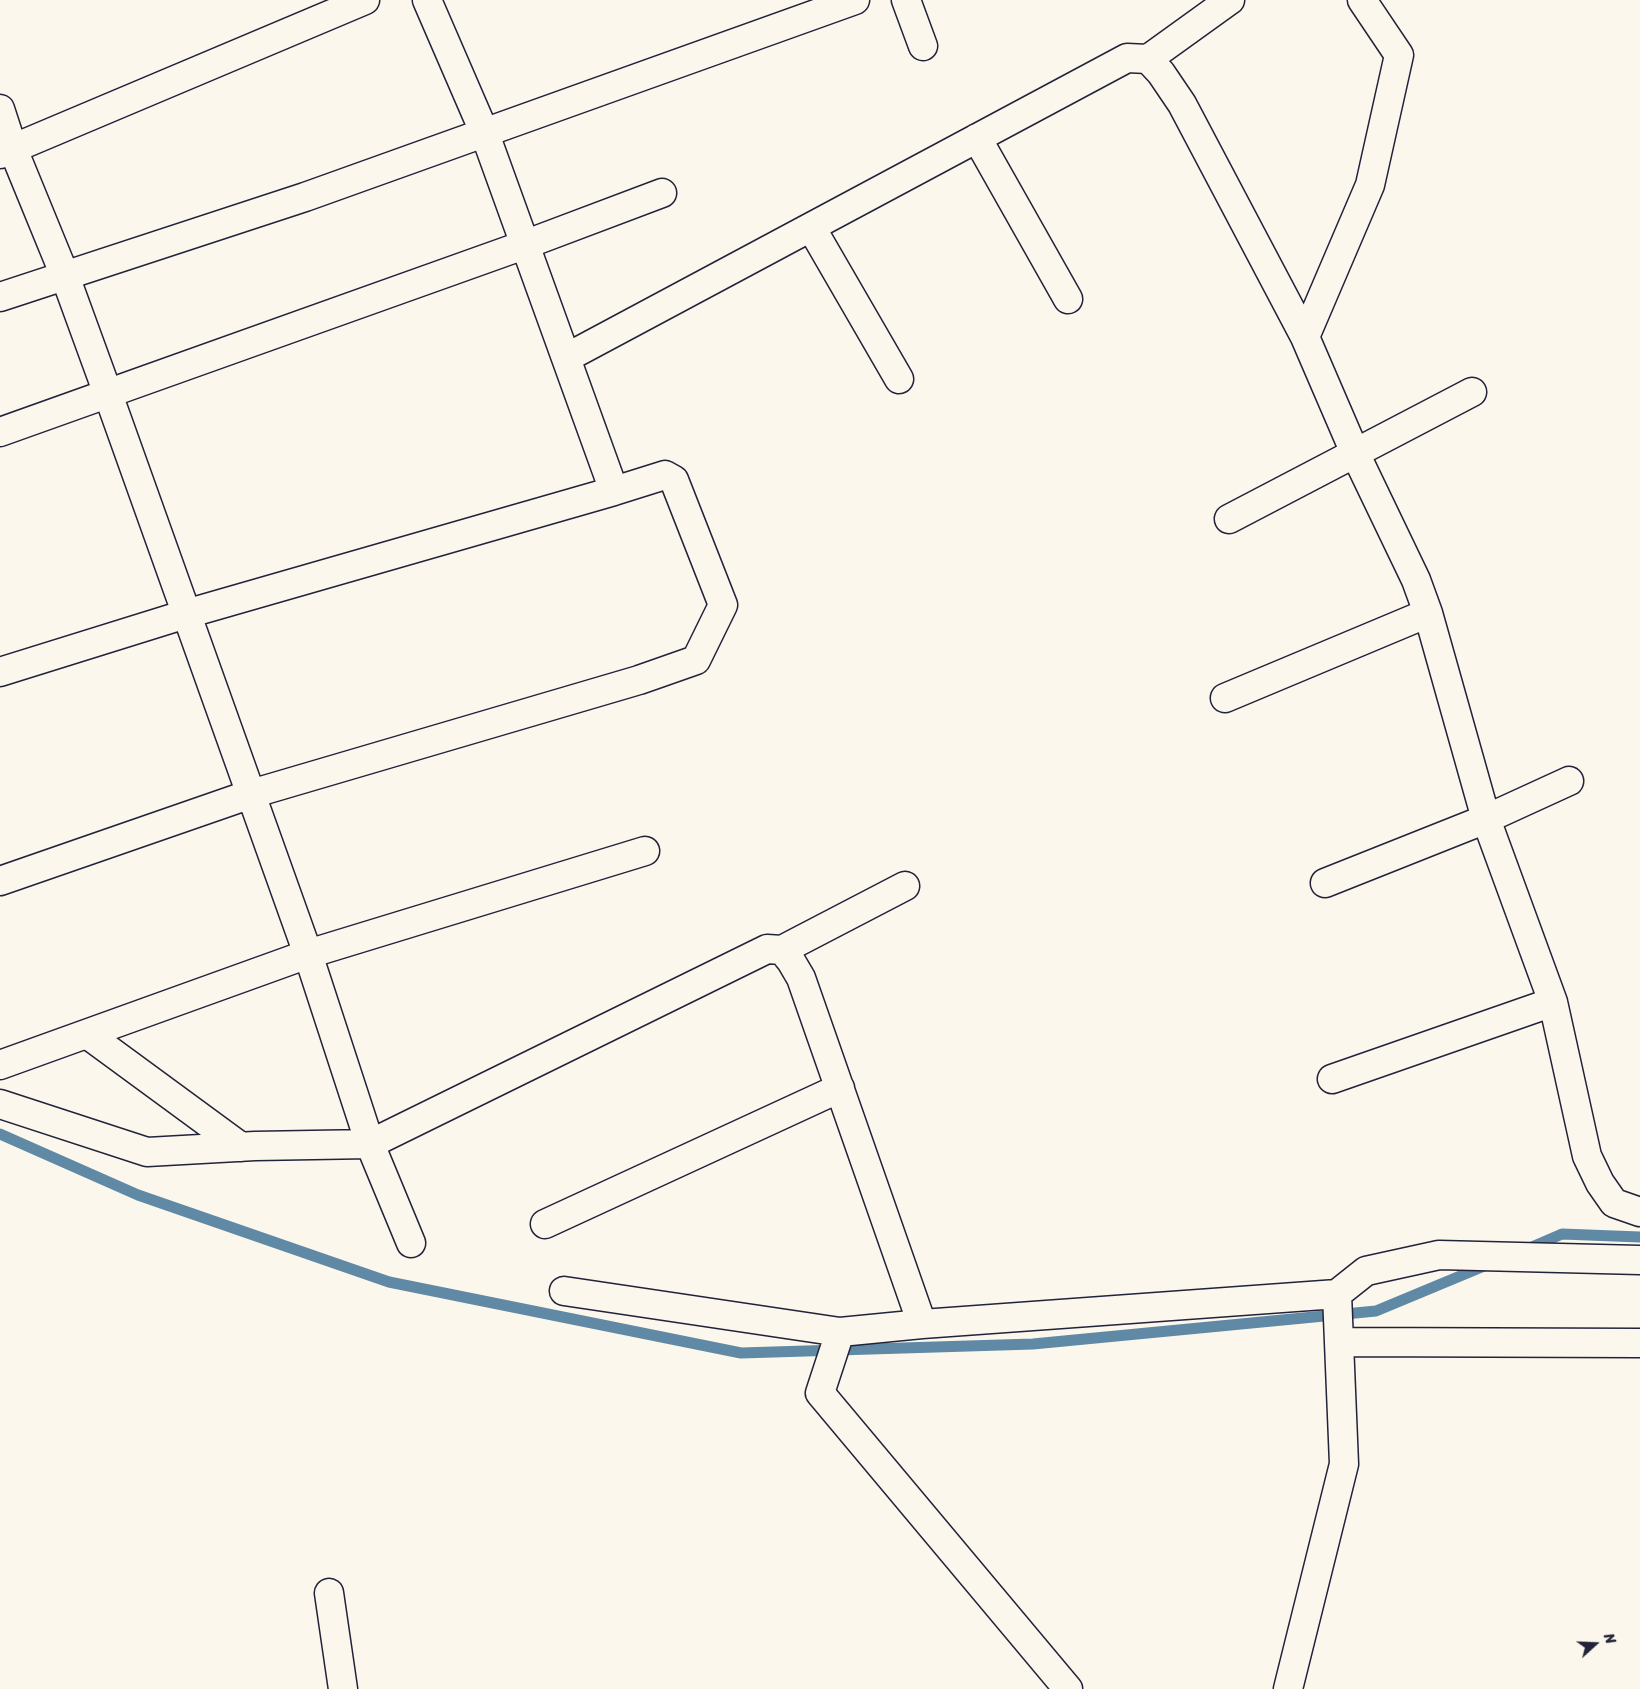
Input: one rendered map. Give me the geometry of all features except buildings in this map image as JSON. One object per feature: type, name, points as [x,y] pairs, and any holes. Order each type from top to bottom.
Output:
[{"type":"street","points":[[7,151],[365,0]]},
{"type":"street","points":[[427,0],[485,134],[614,491]]},
{"type":"street","points":[[0,297],[305,198],[855,0]]},
{"type":"street","points":[[906,0],[923,46]]},
{"type":"street","points":[[566,358],[1127,58],[1148,59],[1230,0]]},
{"type":"street","points":[[1306,337],[1370,185],[1399,55],[1362,0]]},
{"type":"street","points":[[1148,59],[1161,73],[1182,104],[1306,337],[1355,453],[1416,580],[1428,613],[1486,819],[1552,1002],[1588,1156],[1600,1183],[1614,1202],[1640,1212]]},
{"type":"street","points":[[0,109],[7,151],[64,276],[108,394],[308,954],[370,1144],[411,1242]]},
{"type":"street","points":[[977,138],[1068,299]]},
{"type":"street","points":[[0,432],[524,245],[662,193]]},
{"type":"street","points":[[811,227],[899,380]]},
{"type":"street","points":[[1229,519],[1472,392]]},
{"type":"street","points":[[0,672],[186,614],[665,475],[674,480],[723,605],[696,660],[639,680],[250,794],[0,881]]},
{"type":"street","points":[[1225,698],[1428,613]]},
{"type":"street","points":[[1325,883],[1486,819],[1568,781]]},
{"type":"street","points":[[0,1065],[308,954],[645,851]]},
{"type":"street","points":[[0,1104],[147,1152],[242,1147],[370,1144],[767,949],[782,950],[905,886]]},
{"type":"street","points":[[782,950],[791,960],[802,978],[922,1324]]},
{"type":"street","points":[[1332,1079],[1552,1002]]},
{"type":"street","points":[[87,1034],[242,1147]]},
{"type":"street","points":[[545,1224],[840,1088]]},
{"type":"street","points":[[564,1291],[840,1332],[922,1324],[1337,1294],[1366,1270],[1439,1255],[1640,1260]]},
{"type":"street","points":[[1288,1689],[1344,1464],[1337,1294]]},
{"type":"street","points":[[840,1332],[820,1392],[1068,1689]]},
{"type":"street","points":[[1339,1342],[1640,1343]]},
{"type":"street","points":[[329,1594],[343,1689]]},
{"type":"waterway","points":[[0,1134],[138,1195],[389,1282],[741,1353],[1033,1344],[1376,1311],[1489,1264]]},
{"type":"waterway","points":[[1525,1250],[1562,1234],[1640,1237]]}]
